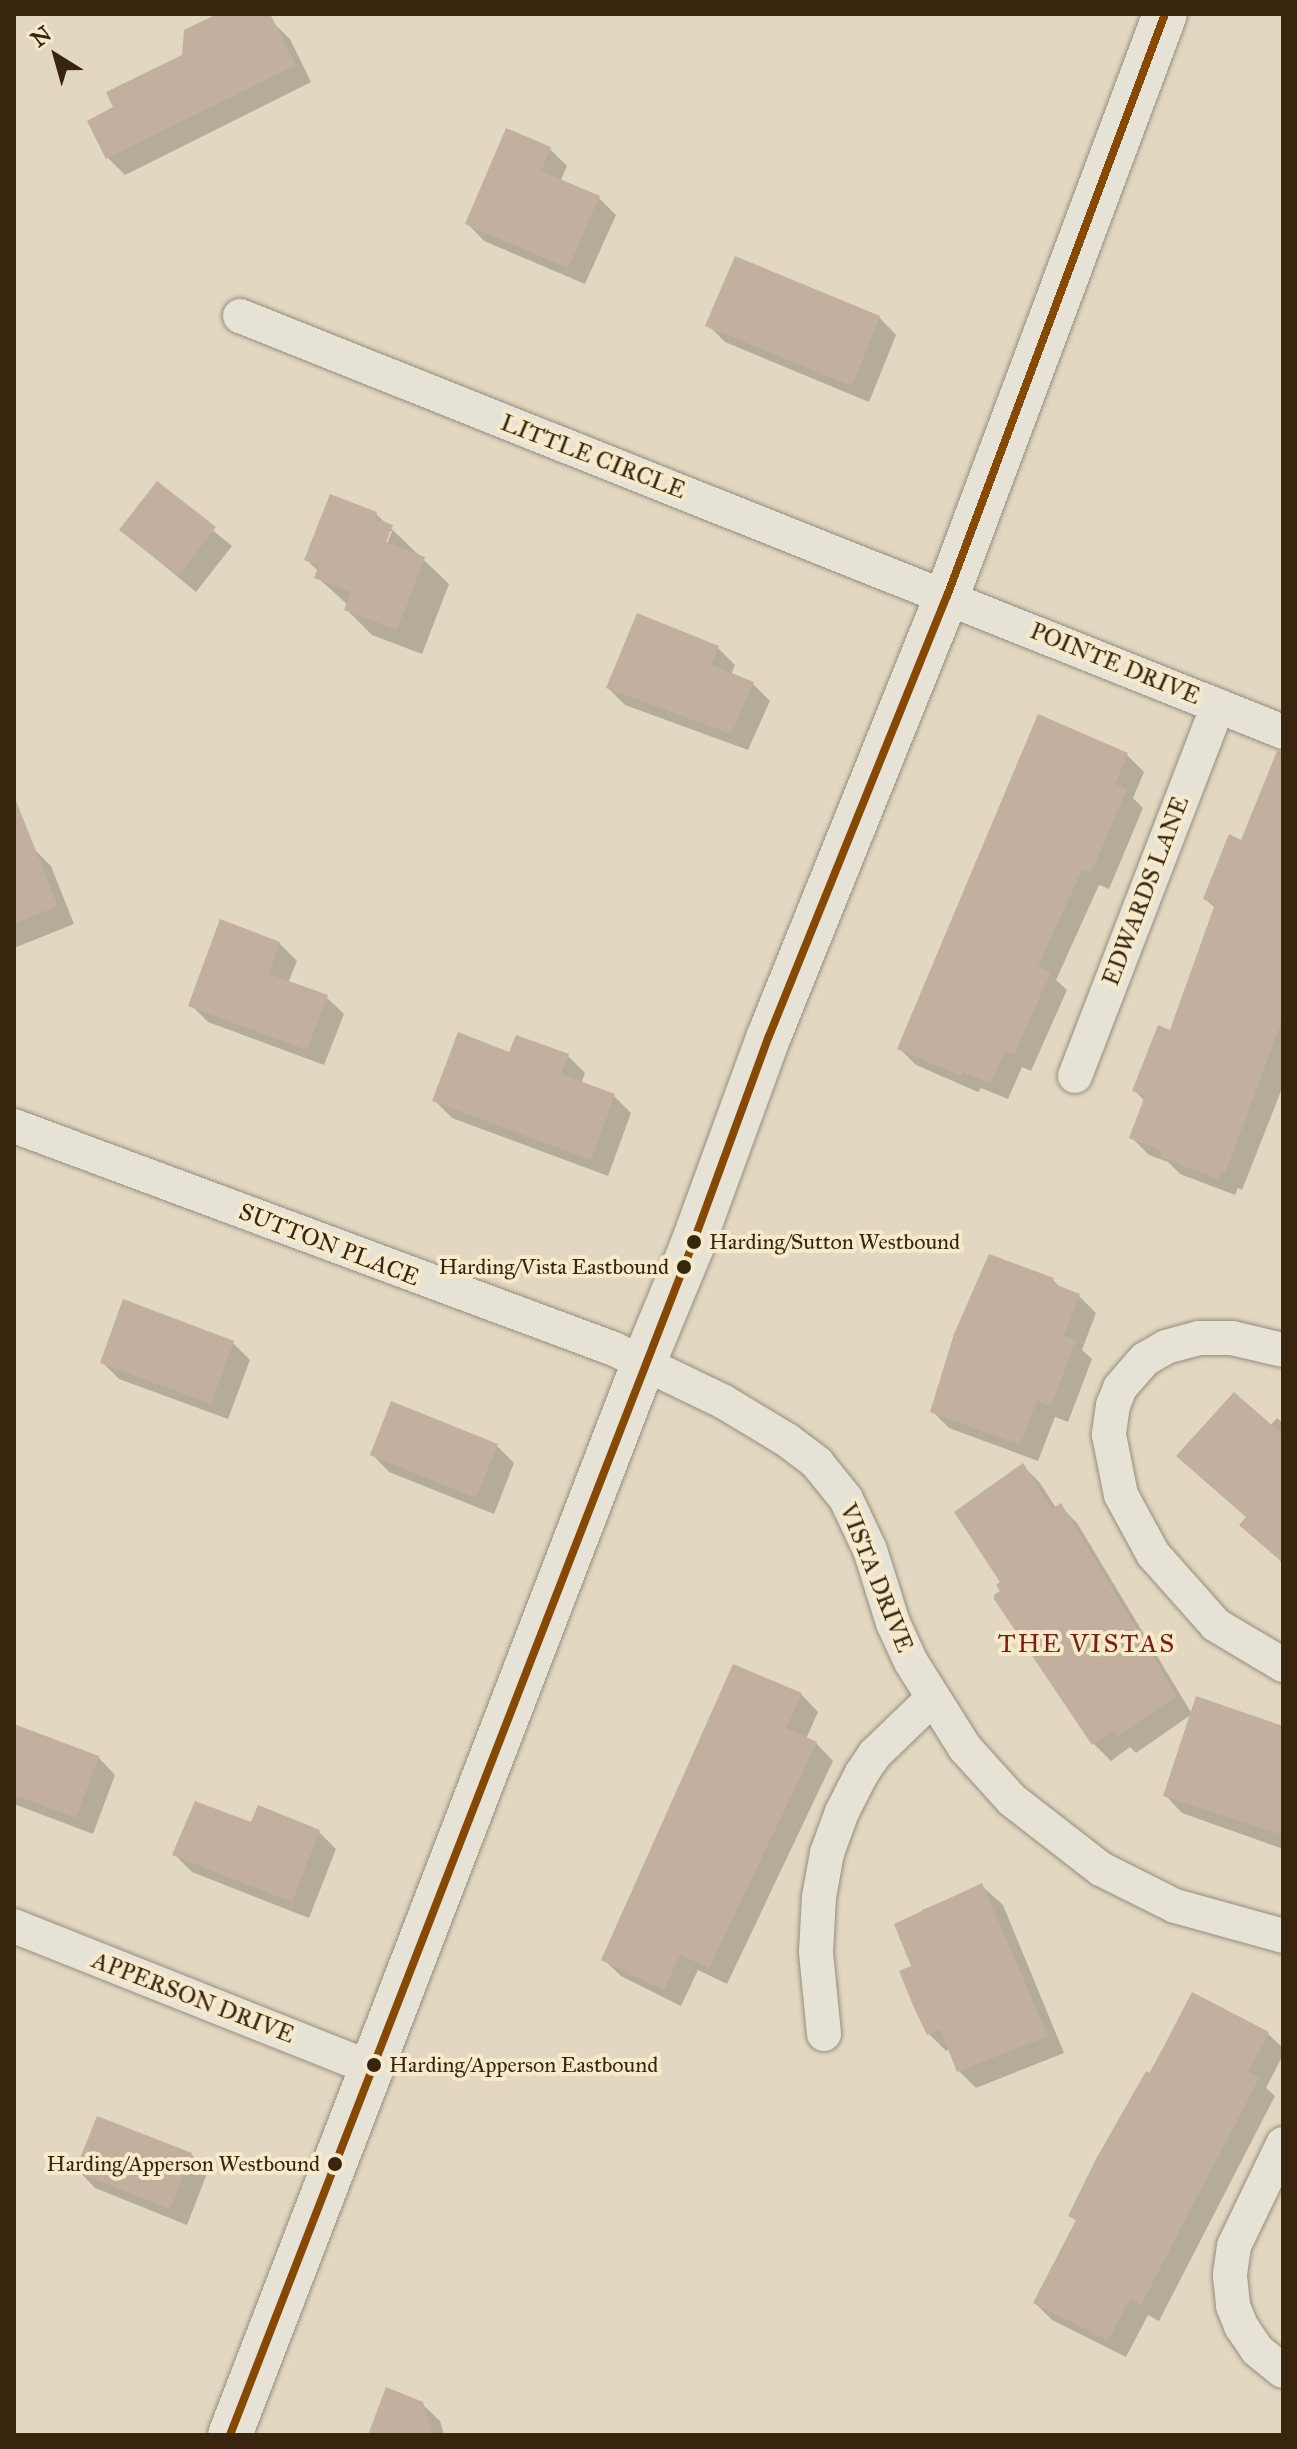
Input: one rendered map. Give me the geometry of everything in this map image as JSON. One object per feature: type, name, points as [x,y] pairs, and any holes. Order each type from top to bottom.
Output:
[{"type":"main road","points":[[230,2435],[644,1362],[692,1246],[769,1036],[947,596],[1165,14]]},
{"type":"street","name":"LITTLE CIRCLE","points":[[240,316],[781,533],[947,596]]},
{"type":"street","name":"POINTE DRIVE","points":[[947,596],[1283,732]]},
{"type":"street","name":"EDWARDS LANE","points":[[1075,1076],[1218,706]]},
{"type":"street","name":"SUTTON PLACE","points":[[14,1126],[428,1282],[499,1304],[644,1362]]},
{"type":"street","points":[[1283,1350],[1232,1338],[1199,1338],[1166,1347],[1145,1359],[1120,1388],[1113,1405],[1109,1435],[1121,1495],[1153,1554],[1216,1625],[1283,1665]]},
{"type":"street","name":"VISTA DRIVE","points":[[644,1362],[724,1402],[817,1463],[856,1515],[893,1623],[932,1699],[965,1748],[1012,1800],[1101,1869],[1175,1906],[1283,1936]]},
{"type":"street","points":[[824,2034],[816,1952],[819,1897],[827,1853],[842,1812],[868,1763],[932,1699]]},
{"type":"street","name":"APPERSON DRIVE","points":[[14,1926],[371,2068]]},
{"type":"street","points":[[1283,2144],[1234,2246],[1230,2276],[1233,2306],[1241,2326],[1257,2350],[1283,2371]]},
{"type":"building","points":[[217,14],[270,14],[296,65],[106,159],[87,121],[113,107],[106,92],[182,55],[184,30]]},
{"type":"building","points":[[506,128],[551,147],[541,171],[600,196],[568,268],[465,224]]},
{"type":"building","points":[[735,256],[880,316],[852,386],[705,326]]},
{"type":"building","points":[[157,481],[216,527],[178,576],[119,530]]},
{"type":"building","points":[[330,494],[377,512],[375,518],[393,525],[386,542],[425,557],[397,630],[344,610],[351,592],[314,578],[319,565],[304,560]]},
{"type":"building","points":[[637,613],[719,646],[711,665],[754,682],[731,734],[606,688]]},
{"type":"building","points":[[1038,714],[1128,753],[1115,784],[1127,789],[1091,873],[1082,870],[1038,966],[1051,972],[1014,1055],[1005,1051],[991,1083],[963,1072],[961,1076],[897,1049]]},
{"type":"building","points":[[1277,751],[1283,752],[1283,1018],[1225,1174],[1221,1172],[1218,1179],[1160,1157],[1162,1151],[1129,1138],[1145,1096],[1132,1091],[1158,1025],[1170,1030],[1215,904],[1203,899],[1229,834],[1241,840]]},
{"type":"building","points":[[14,802],[58,906],[14,924]]},
{"type":"building","points":[[220,919],[280,942],[269,974],[328,995],[307,1050],[188,1006]]},
{"type":"building","points":[[458,1032],[509,1052],[516,1035],[569,1054],[561,1074],[615,1094],[591,1160],[432,1101]]},
{"type":"building","points":[[989,1254],[1054,1278],[1052,1283],[1080,1294],[1064,1336],[1076,1340],[1051,1406],[1037,1401],[1020,1445],[930,1412],[954,1334]]},
{"type":"building","points":[[123,1299],[234,1341],[211,1404],[100,1363]]},
{"type":"building","points":[[1234,1392],[1283,1435],[1283,1563],[1239,1525],[1246,1517],[1176,1456]]},
{"type":"building","points":[[391,1401],[498,1444],[476,1498],[370,1455]]},
{"type":"building","points":[[1023,1463],[1052,1509],[1061,1503],[1177,1696],[1117,1737],[1113,1731],[1092,1745],[994,1599],[1000,1591],[996,1585],[1000,1582],[954,1512]]},
{"type":"building","points":[[733,1664],[802,1693],[786,1728],[817,1742],[709,1968],[680,1955],[664,1990],[601,1960]]},
{"type":"building","points":[[1196,1696],[1283,1726],[1283,1835],[1163,1796]]},
{"type":"building","points":[[14,1724],[99,1756],[76,1818],[14,1795]]},
{"type":"building","points":[[195,1801],[251,1822],[258,1805],[320,1830],[292,1902],[172,1855]]},
{"type":"building","points":[[982,1883],[1048,2036],[957,2072],[940,2029],[927,2035],[915,2010],[899,1971],[911,1966],[894,1924]]},
{"type":"building","points":[[1192,1992],[1269,2032],[1248,2072],[1259,2078],[1141,2305],[1130,2299],[1108,2341],[1033,2303],[1076,2220],[1068,2216],[1096,2159],[1146,2071],[1150,2073]]},
{"type":"building","points":[[97,2116],[192,2153],[170,2209],[75,2171]]},
{"type":"building","points":[[386,2387],[423,2402],[433,2435],[368,2435]]},
{"type":"transit line","points":[[230,2435],[692,1246],[769,1036],[947,596],[1165,14]]},
{"type":"place","name":"Harding/Sutton Westbound","points":[[694,1242]]},
{"type":"place","name":"Harding/Vista Eastbound","points":[[684,1267]]},
{"type":"place","name":"Harding/Apperson Eastbound","points":[[374,2065]]},
{"type":"place","name":"Harding/Apperson Westbound","points":[[335,2164]]},
{"type":"district","name":"THE VISTAS","points":[[1087,1644]]}]
